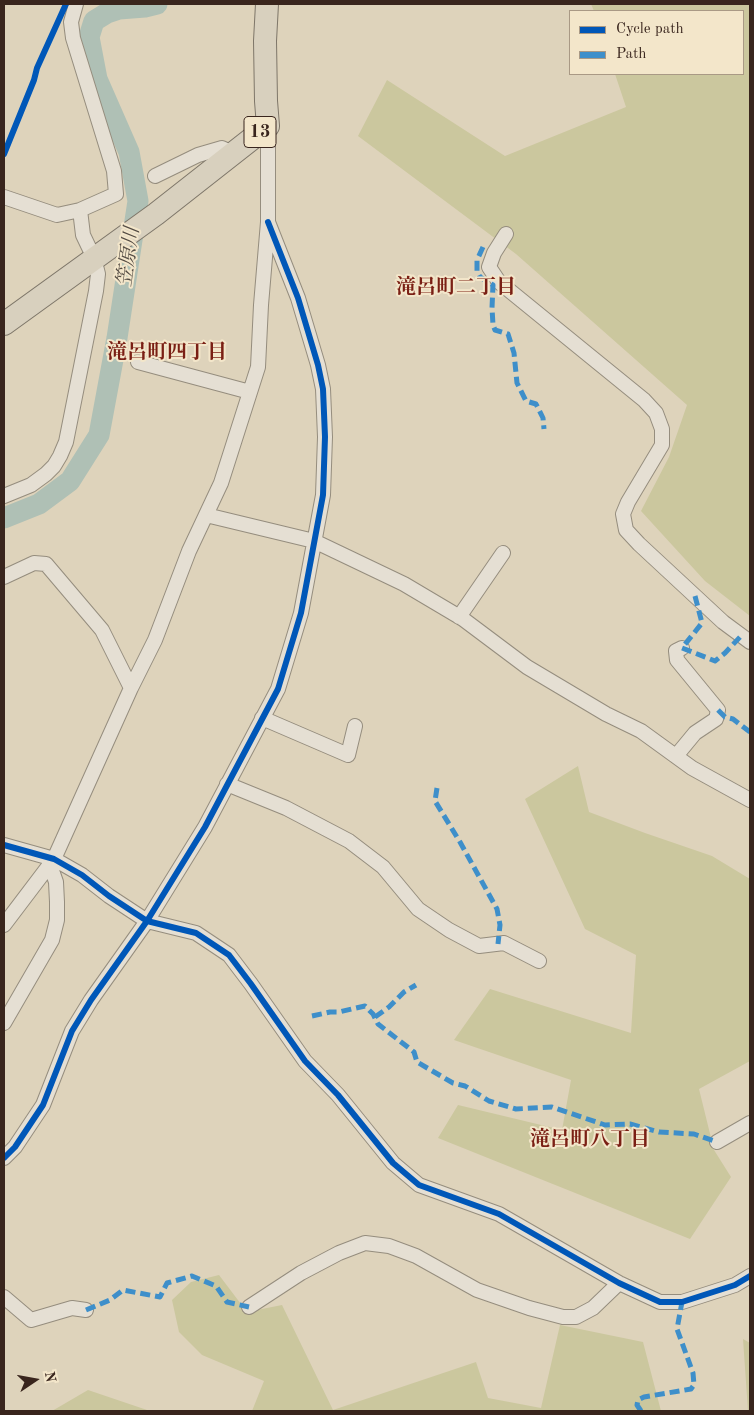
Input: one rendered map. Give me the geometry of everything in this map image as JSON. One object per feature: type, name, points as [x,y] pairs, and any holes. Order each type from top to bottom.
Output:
[{"type":"main road","name":"13","points":[[4,324],[156,214],[268,126],[265,41],[267,4]]},
{"type":"street","points":[[4,197],[57,215],[80,210],[116,194],[114,171],[73,38],[71,22],[76,4]]},
{"type":"street","points":[[4,925],[52,862],[131,688],[155,640],[189,551],[221,483],[258,367],[268,222],[268,126]]},
{"type":"street","points":[[155,176],[198,155],[222,148],[233,153]]},
{"type":"street","points":[[4,496],[31,485],[46,474],[54,466],[66,442],[96,291],[100,254],[83,235],[80,210]]},
{"type":"street","points":[[4,1158],[15,1147],[43,1105],[76,1023],[147,921],[205,827],[278,689],[301,613],[323,495],[326,437],[322,389],[318,365],[298,298],[268,222]]},
{"type":"street","points":[[506,234],[494,253],[489,267],[499,282],[644,400],[656,413],[662,429],[662,445],[628,502],[623,514],[626,530],[724,622],[750,642]]},
{"type":"street","points":[[138,362],[250,392]]},
{"type":"street","points":[[206,515],[314,541],[404,584],[460,617],[527,667],[606,714],[640,731],[692,768],[750,800]]},
{"type":"street","points":[[460,617],[503,554]]},
{"type":"street","points":[[4,577],[34,563],[46,564],[102,630],[131,688]]},
{"type":"street","points":[[676,756],[695,733],[716,720],[718,710],[677,660],[676,651],[682,648]]},
{"type":"street","points":[[262,718],[348,755],[355,726]]},
{"type":"street","points":[[227,784],[286,808],[349,842],[383,867],[418,909],[449,930],[480,946],[504,943],[539,960]]},
{"type":"street","points":[[4,845],[82,875],[109,896],[147,921],[196,932],[229,955],[252,984],[305,1061],[338,1095],[393,1163],[419,1185],[499,1214],[618,1283],[660,1302],[682,1302],[736,1284],[750,1276]]},
{"type":"street","points":[[4,1023],[52,940],[57,920],[57,902],[52,862]]},
{"type":"street","points":[[717,1142],[750,1123]]},
{"type":"street","points":[[249,1307],[301,1273],[339,1253],[365,1243],[389,1246],[416,1256],[477,1290],[529,1308],[563,1317],[576,1317],[593,1308],[618,1283]]},
{"type":"street","points":[[4,1298],[31,1320],[72,1308],[86,1310]]},
{"type":"shaded area","points":[[591,4],[750,4],[750,616],[705,581],[641,511],[669,457],[687,405],[516,254],[358,136],[387,80],[505,156],[626,107],[615,75],[744,75],[744,10],[594,10]]},
{"type":"shaded area","points":[[578,766],[589,812],[712,856],[750,879],[750,1061],[699,1089],[714,1150],[731,1177],[690,1239],[438,1138],[458,1105],[562,1130],[571,1080],[454,1040],[490,989],[631,1033],[636,955],[585,929],[525,799]]},
{"type":"shaded area","points":[[219,1275],[247,1312],[282,1305],[333,1410],[476,1362],[488,1398],[541,1408],[560,1325],[643,1342],[661,1411],[252,1411],[264,1381],[202,1355],[179,1332],[172,1300],[191,1282]]},
{"type":"shaded area","points":[[743,1339],[750,1343],[750,1411],[748,1411]]},
{"type":"shaded area","points":[[88,1390],[150,1411],[52,1411]]},
{"type":"waterway","name":"笠原川","points":[[114,4],[119,9]]},
{"type":"waterway","name":"笠原川","points":[[4,518],[39,504],[70,481],[99,435],[117,338],[138,201],[129,152],[97,79],[89,37],[94,21],[107,13],[119,9],[157,4]]},
{"type":"marked path","points":[[483,247],[477,260],[477,271],[480,277],[493,285],[493,325],[495,330],[508,334],[514,353],[517,383],[526,401],[536,404],[543,418],[544,429]]},
{"type":"marked path","points":[[695,596],[702,623],[682,648],[715,661],[741,636]]},
{"type":"marked path","points":[[718,710],[725,717],[733,719],[750,732]]},
{"type":"marked path","points":[[437,788],[435,801],[497,909],[500,925],[498,944]]},
{"type":"marked path","points":[[375,1017],[389,1007],[404,992],[416,985]]},
{"type":"marked path","points":[[312,1016],[365,1006],[373,1014],[378,1024],[414,1052],[417,1062],[453,1083],[465,1086],[489,1101],[516,1109],[552,1107],[605,1125],[630,1124],[659,1132],[694,1134],[717,1142]]},
{"type":"marked path","points":[[86,1310],[110,1300],[123,1290],[160,1297],[167,1283],[192,1276],[216,1286],[227,1302],[249,1307]]},
{"type":"marked path","points":[[641,1411],[637,1405],[638,1400],[644,1397],[691,1389],[694,1385],[693,1373],[677,1329],[682,1302]]},
{"type":"cycle path","points":[[4,154],[37,68],[66,4]]},
{"type":"cycle path","points":[[4,1158],[15,1147],[43,1105],[72,1031],[91,1000],[147,921],[205,827],[278,689],[301,613],[323,495],[325,437],[323,389],[318,365],[298,298],[268,222]]},
{"type":"cycle path","points":[[4,845],[54,859],[82,875],[109,896],[147,921],[196,933],[229,955],[305,1061],[338,1095],[393,1163],[419,1185],[499,1214],[619,1283],[660,1302],[682,1302],[735,1285],[750,1276]]},
{"type":"district","name":"滝呂町二丁目","points":[[456,288]]},
{"type":"district","name":"滝呂町四丁目","points":[[167,353]]},
{"type":"district","name":"滝呂町八丁目","points":[[590,1140]]}]
